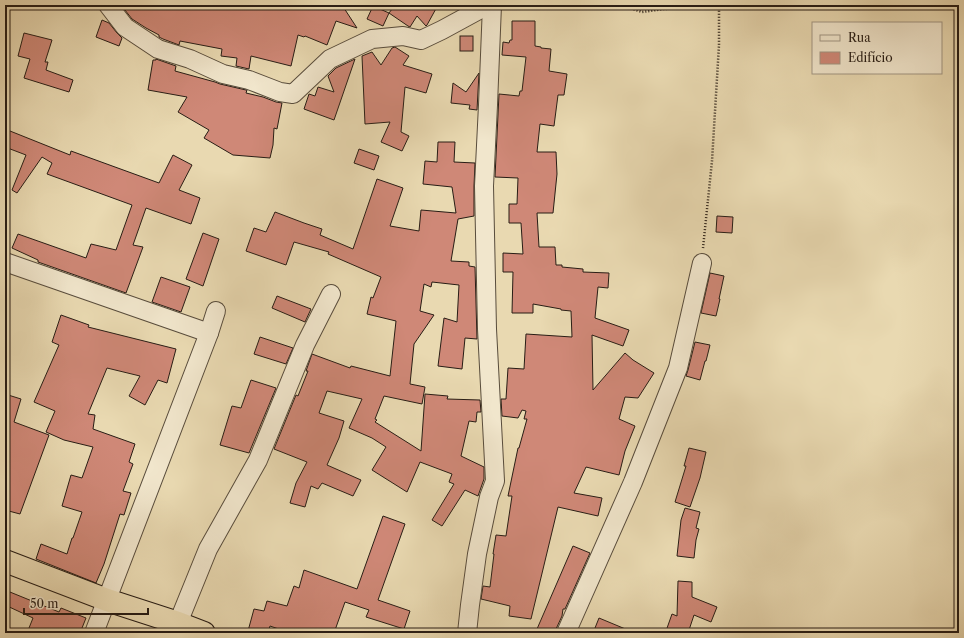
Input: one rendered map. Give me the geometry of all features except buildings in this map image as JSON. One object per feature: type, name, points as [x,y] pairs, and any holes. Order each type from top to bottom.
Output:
[{"type":"highway","points":[[5,561],[107,600],[204,633]]},
{"type":"street","points":[[108,5],[125,26],[158,49],[190,59],[223,74],[249,80],[280,92],[293,94],[330,59],[372,39],[403,36],[421,40],[488,5]]},
{"type":"street","points":[[467,633],[477,554],[489,498],[495,482],[487,329],[484,186],[492,5]]},
{"type":"street","points":[[5,262],[209,333]]},
{"type":"street","points":[[566,633],[633,482],[678,368],[702,263]]},
{"type":"street","points":[[178,623],[208,549],[258,460],[305,346],[331,294]]},
{"type":"street","points":[[94,633],[209,333],[216,311]]},
{"type":"path","points":[[626,5],[642,12],[664,9],[719,6],[719,45],[712,161],[702,263]]}]
